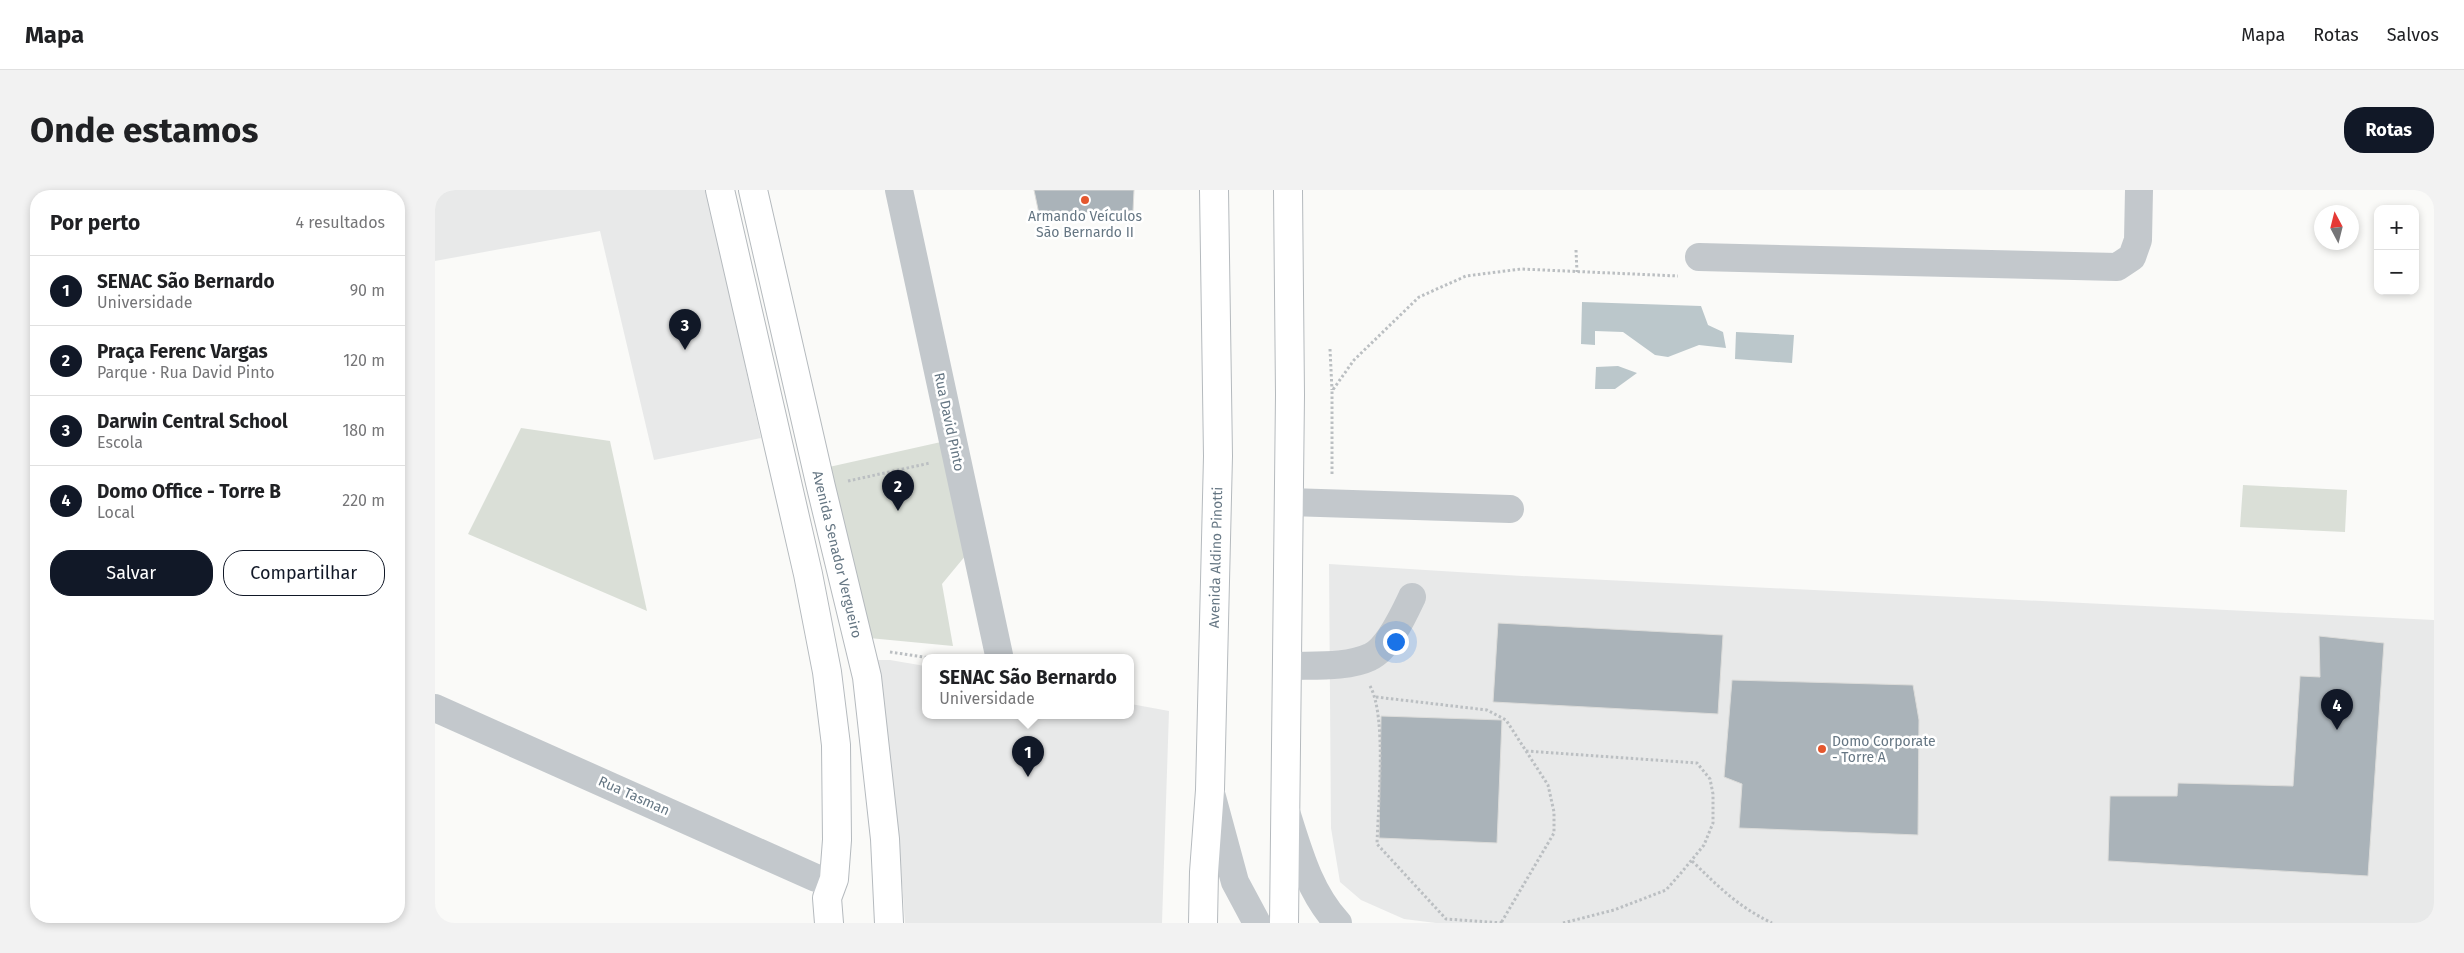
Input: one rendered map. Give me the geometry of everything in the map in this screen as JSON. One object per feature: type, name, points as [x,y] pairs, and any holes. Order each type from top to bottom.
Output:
[{"type":"main road","points":[[720,190],[808,574],[827,672],[837,745],[837,840],[827,906]]},
{"type":"main road","name":"Avenida Senador Vergueiro","points":[[753,190],[867,677],[881,798],[889,923]]},
{"type":"main road","name":"Avenida Aldino Pinotti","points":[[1203,923],[1204,872],[1210,790],[1218,456],[1214,190]]},
{"type":"main road","points":[[1284,923],[1287,814],[1289,502],[1288,190]]},
{"type":"street","name":"Rua David Pinto","points":[[899,190],[999,654]]},
{"type":"street","points":[[1699,257],[2117,267],[2132,257],[2138,240],[2139,190]]},
{"type":"street","points":[[1289,502],[1509,509]]},
{"type":"street","points":[[1288,666],[1334,665],[1371,657],[1396,631],[1412,597]]},
{"type":"street","name":"Rua Tasman","points":[[435,708],[816,878],[827,906]]},
{"type":"street","points":[[1210,790],[1235,882],[1257,923]]},
{"type":"street","points":[[1287,814],[1309,877],[1330,914],[1338,923]]},
{"type":"path","points":[[1575,250],[1577,272]]},
{"type":"path","points":[[1332,391],[1354,360],[1419,297],[1466,276],[1521,269],[1699,276],[1699,257]]},
{"type":"path","points":[[1331,349],[1332,502]]},
{"type":"path","points":[[821,487],[957,457]]},
{"type":"path","points":[[860,647],[922,657]]},
{"type":"path","points":[[1355,661],[1376,697],[1379,722],[1377,844],[1447,919],[1503,923],[1554,833],[1554,812],[1548,785],[1506,720],[1487,710],[1376,697]]},
{"type":"path","points":[[1526,751],[1697,763],[1710,779],[1713,794],[1713,823],[1704,845],[1666,890],[1614,910],[1563,923]]},
{"type":"path","points":[[1691,861],[1729,898],[1747,911],[1772,923]]},
{"type":"shaded area","points":[[435,190],[707,190],[761,438],[654,460],[600,231],[435,261]]},
{"type":"shaded area","points":[[1582,302],[1701,306],[1708,325],[1723,332],[1726,348],[1699,345],[1668,357],[1655,355],[1623,332],[1595,331],[1595,345],[1581,344]]},
{"type":"shaded area","points":[[1736,332],[1794,335],[1792,363],[1735,359]]},
{"type":"shaded area","points":[[1618,366],[1637,373],[1615,389],[1595,389],[1596,367]]},
{"type":"shaded area","points":[[521,428],[610,441],[647,611],[468,534]]},
{"type":"shaded area","points":[[941,442],[966,555],[942,584],[953,646],[869,638],[829,467]]},
{"type":"shaded area","points":[[2243,485],[2347,490],[2345,532],[2240,527]]},
{"type":"shaded area","points":[[1329,564],[1522,576],[2434,620],[2434,923],[1436,923],[1404,919],[1361,900],[1340,882],[1331,828]]},
{"type":"shaded area","points":[[875,660],[890,660],[922,665],[922,719],[1134,719],[1134,705],[1169,711],[1162,923],[905,923],[899,843]]},
{"type":"building","name":"Armando Veículos São Bernardo II","points":[[1034,190],[1134,190],[1133,211],[1039,214]]},
{"type":"building","points":[[1498,623],[1723,635],[1718,714],[1493,702]]},
{"type":"building","points":[[2319,636],[2384,643],[2368,876],[2108,861],[2110,796],[2177,796],[2178,783],[2293,786],[2300,676],[2320,677]]},
{"type":"building","name":"Domo Corporate - Torre A","points":[[1732,680],[1913,685],[1919,720],[1918,835],[1739,828],[1742,784],[1724,777]]},
{"type":"building","points":[[1381,716],[1502,720],[1497,843],[1379,838]]},
{"type":"place","name":"Armando Veículos São Bernardo II","points":[[1085,200]]},
{"type":"place","name":"Darwin Central School","points":[[685,350]]},
{"type":"place","name":"Praça Ferenc Vargas","points":[[898,511]]},
{"type":"place","name":"Domo Office - Torre B","points":[[2337,730]]},
{"type":"place","name":"Domo Corporate - Torre A","points":[[1822,749]]},
{"type":"place","name":"SENAC São Bernardo","points":[[1028,777]]}]
